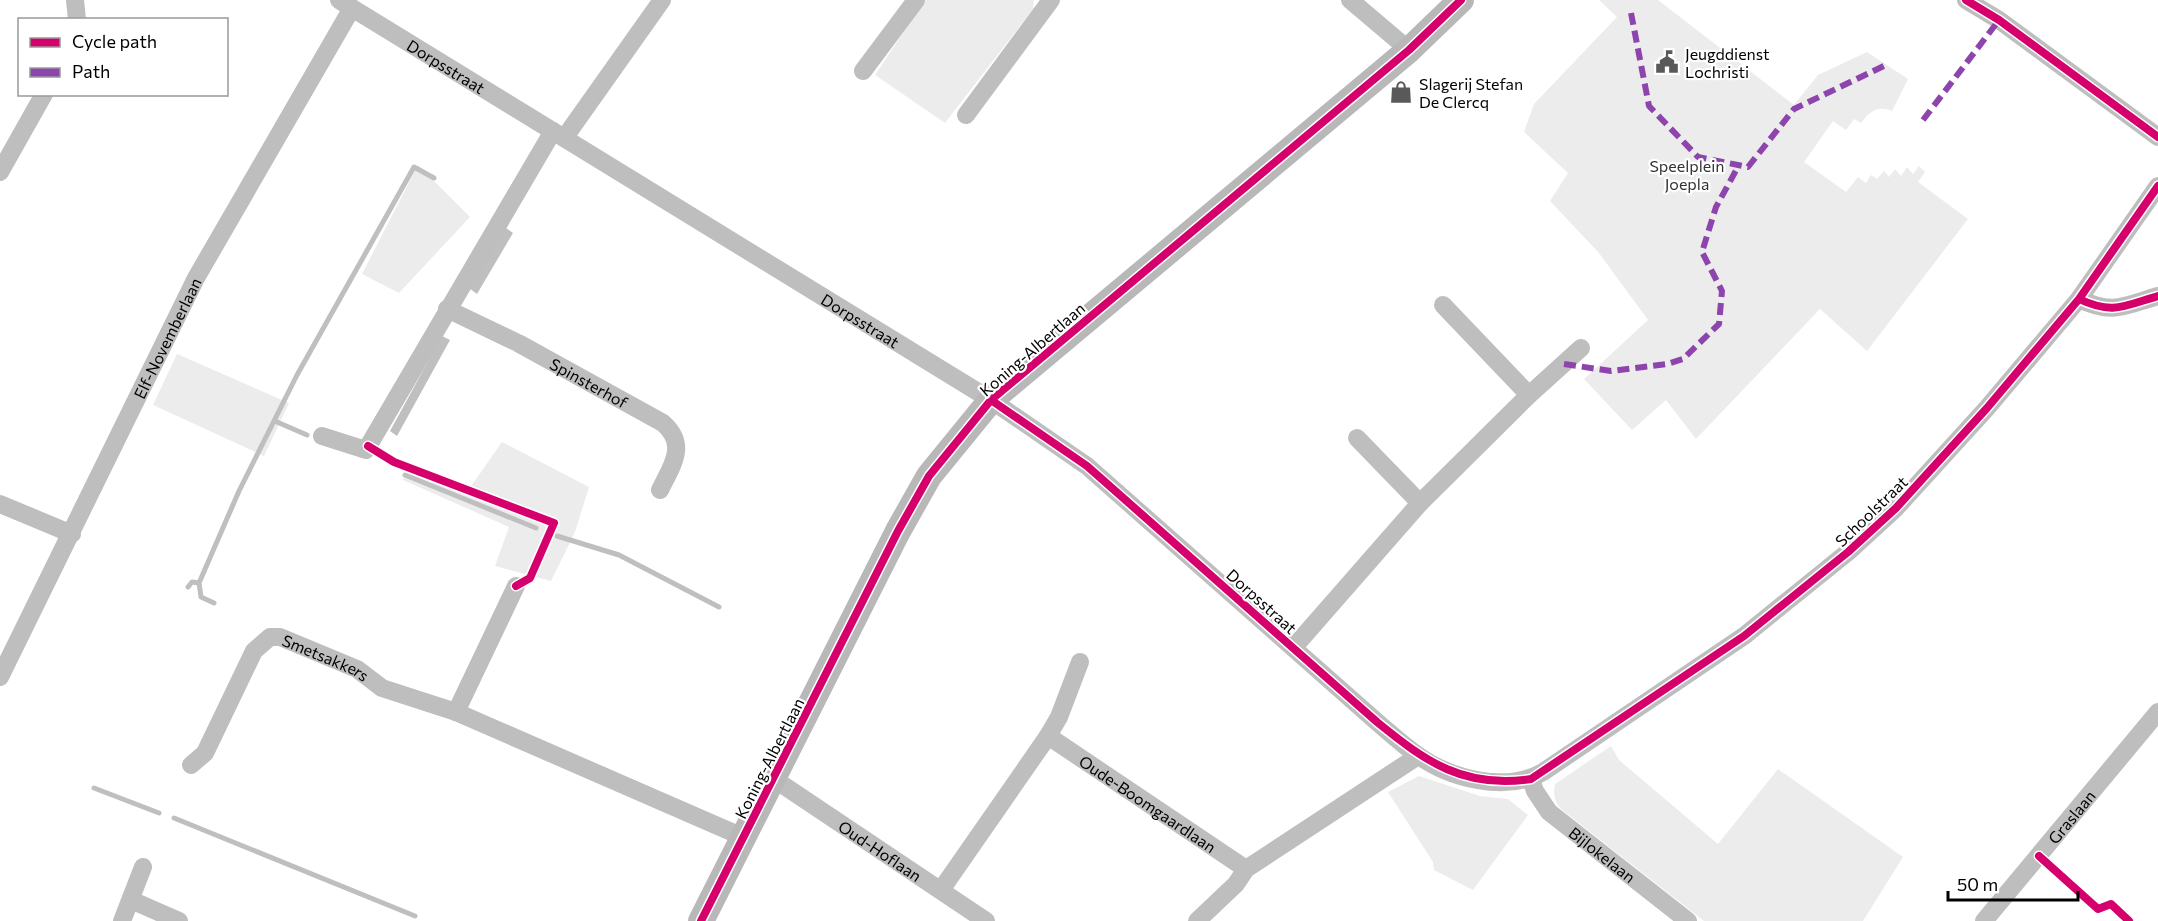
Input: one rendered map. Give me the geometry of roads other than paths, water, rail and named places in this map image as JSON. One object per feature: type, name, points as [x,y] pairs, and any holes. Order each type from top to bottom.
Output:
[{"type":"street","points":[[75,0],[77,18]]},
{"type":"street","points":[[322,436],[366,450],[447,309],[559,134],[662,0]]},
{"type":"street","points":[[862,71],[916,0]]},
{"type":"street","points":[[966,115],[1051,0]]},
{"type":"street","points":[[1350,0],[1409,50]]},
{"type":"street","name":"Koning-Albertlaan","points":[[701,921],[898,531],[929,476],[991,400],[1409,50],[1461,0]]},
{"type":"street","points":[[1966,0],[1999,20],[2158,136]]},
{"type":"street","points":[[1985,0],[1999,20]]},
{"type":"street","name":"Dorpsstraat","points":[[346,3],[991,400],[1087,466],[1418,756],[1447,770],[1501,784],[1531,779]]},
{"type":"street","name":"Elf-Novemberlaan","points":[[0,677],[196,278],[346,3]]},
{"type":"street","points":[[0,172],[43,96]]},
{"type":"street","name":"Schoolstraat","points":[[1531,779],[1744,636],[1848,552],[1896,508],[1938,463],[2079,299],[2158,186]]},
{"type":"street","points":[[2079,299],[2092,306],[2109,309],[2158,296]]},
{"type":"street","points":[[1443,306],[1529,395]]},
{"type":"street","name":"Spinsterhof","points":[[447,309],[518,343],[663,423],[672,431],[677,440],[677,449],[674,462],[660,490]]},
{"type":"street","points":[[1294,647],[1420,503],[1529,395],[1581,348]]},
{"type":"street","points":[[1357,438],[1420,503]]},
{"type":"street","points":[[0,504],[72,534]]},
{"type":"street","points":[[456,712],[516,586]]},
{"type":"street","name":"Smetsakkers","points":[[191,765],[205,753],[254,651],[260,643],[270,637],[280,637],[357,669],[382,688],[456,712],[743,837]]},
{"type":"street","points":[[941,890],[1048,736],[1059,717],[1080,662]]},
{"type":"street","name":"Graslaan","points":[[1984,921],[2158,712]]},
{"type":"street","name":"Oude-Boomgaardlaan","points":[[1048,736],[1246,869]]},
{"type":"street","points":[[1197,921],[1236,884],[1246,869],[1418,756]]},
{"type":"street","name":"Bijlokelaan","points":[[1531,779],[1541,802],[1558,821],[1688,921]]},
{"type":"street","name":"Oud-Hoflaan","points":[[774,780],[986,921]]},
{"type":"street","points":[[122,921],[143,867]]},
{"type":"street","points":[[131,900],[179,921]]},
{"type":"waterway","points":[[214,603],[201,597],[199,583],[239,491],[297,375],[414,167],[434,178]]},
{"type":"waterway","points":[[277,422],[307,435]]},
{"type":"waterway","points":[[405,475],[536,528]]},
{"type":"waterway","points":[[557,536],[619,555],[719,607]]},
{"type":"waterway","points":[[188,587],[192,582],[199,583]]},
{"type":"waterway","points":[[94,788],[159,813]]},
{"type":"waterway","points":[[174,818],[415,916]]},
{"type":"place","name":"Jeugddienst Lochristi","points":[[1667,62]]},
{"type":"place","name":"Slagerij Stefan De Clercq","points":[[1401,92]]},
{"type":"park label","name":"Speelplein Joepla","points":[[1687,174]]}]
